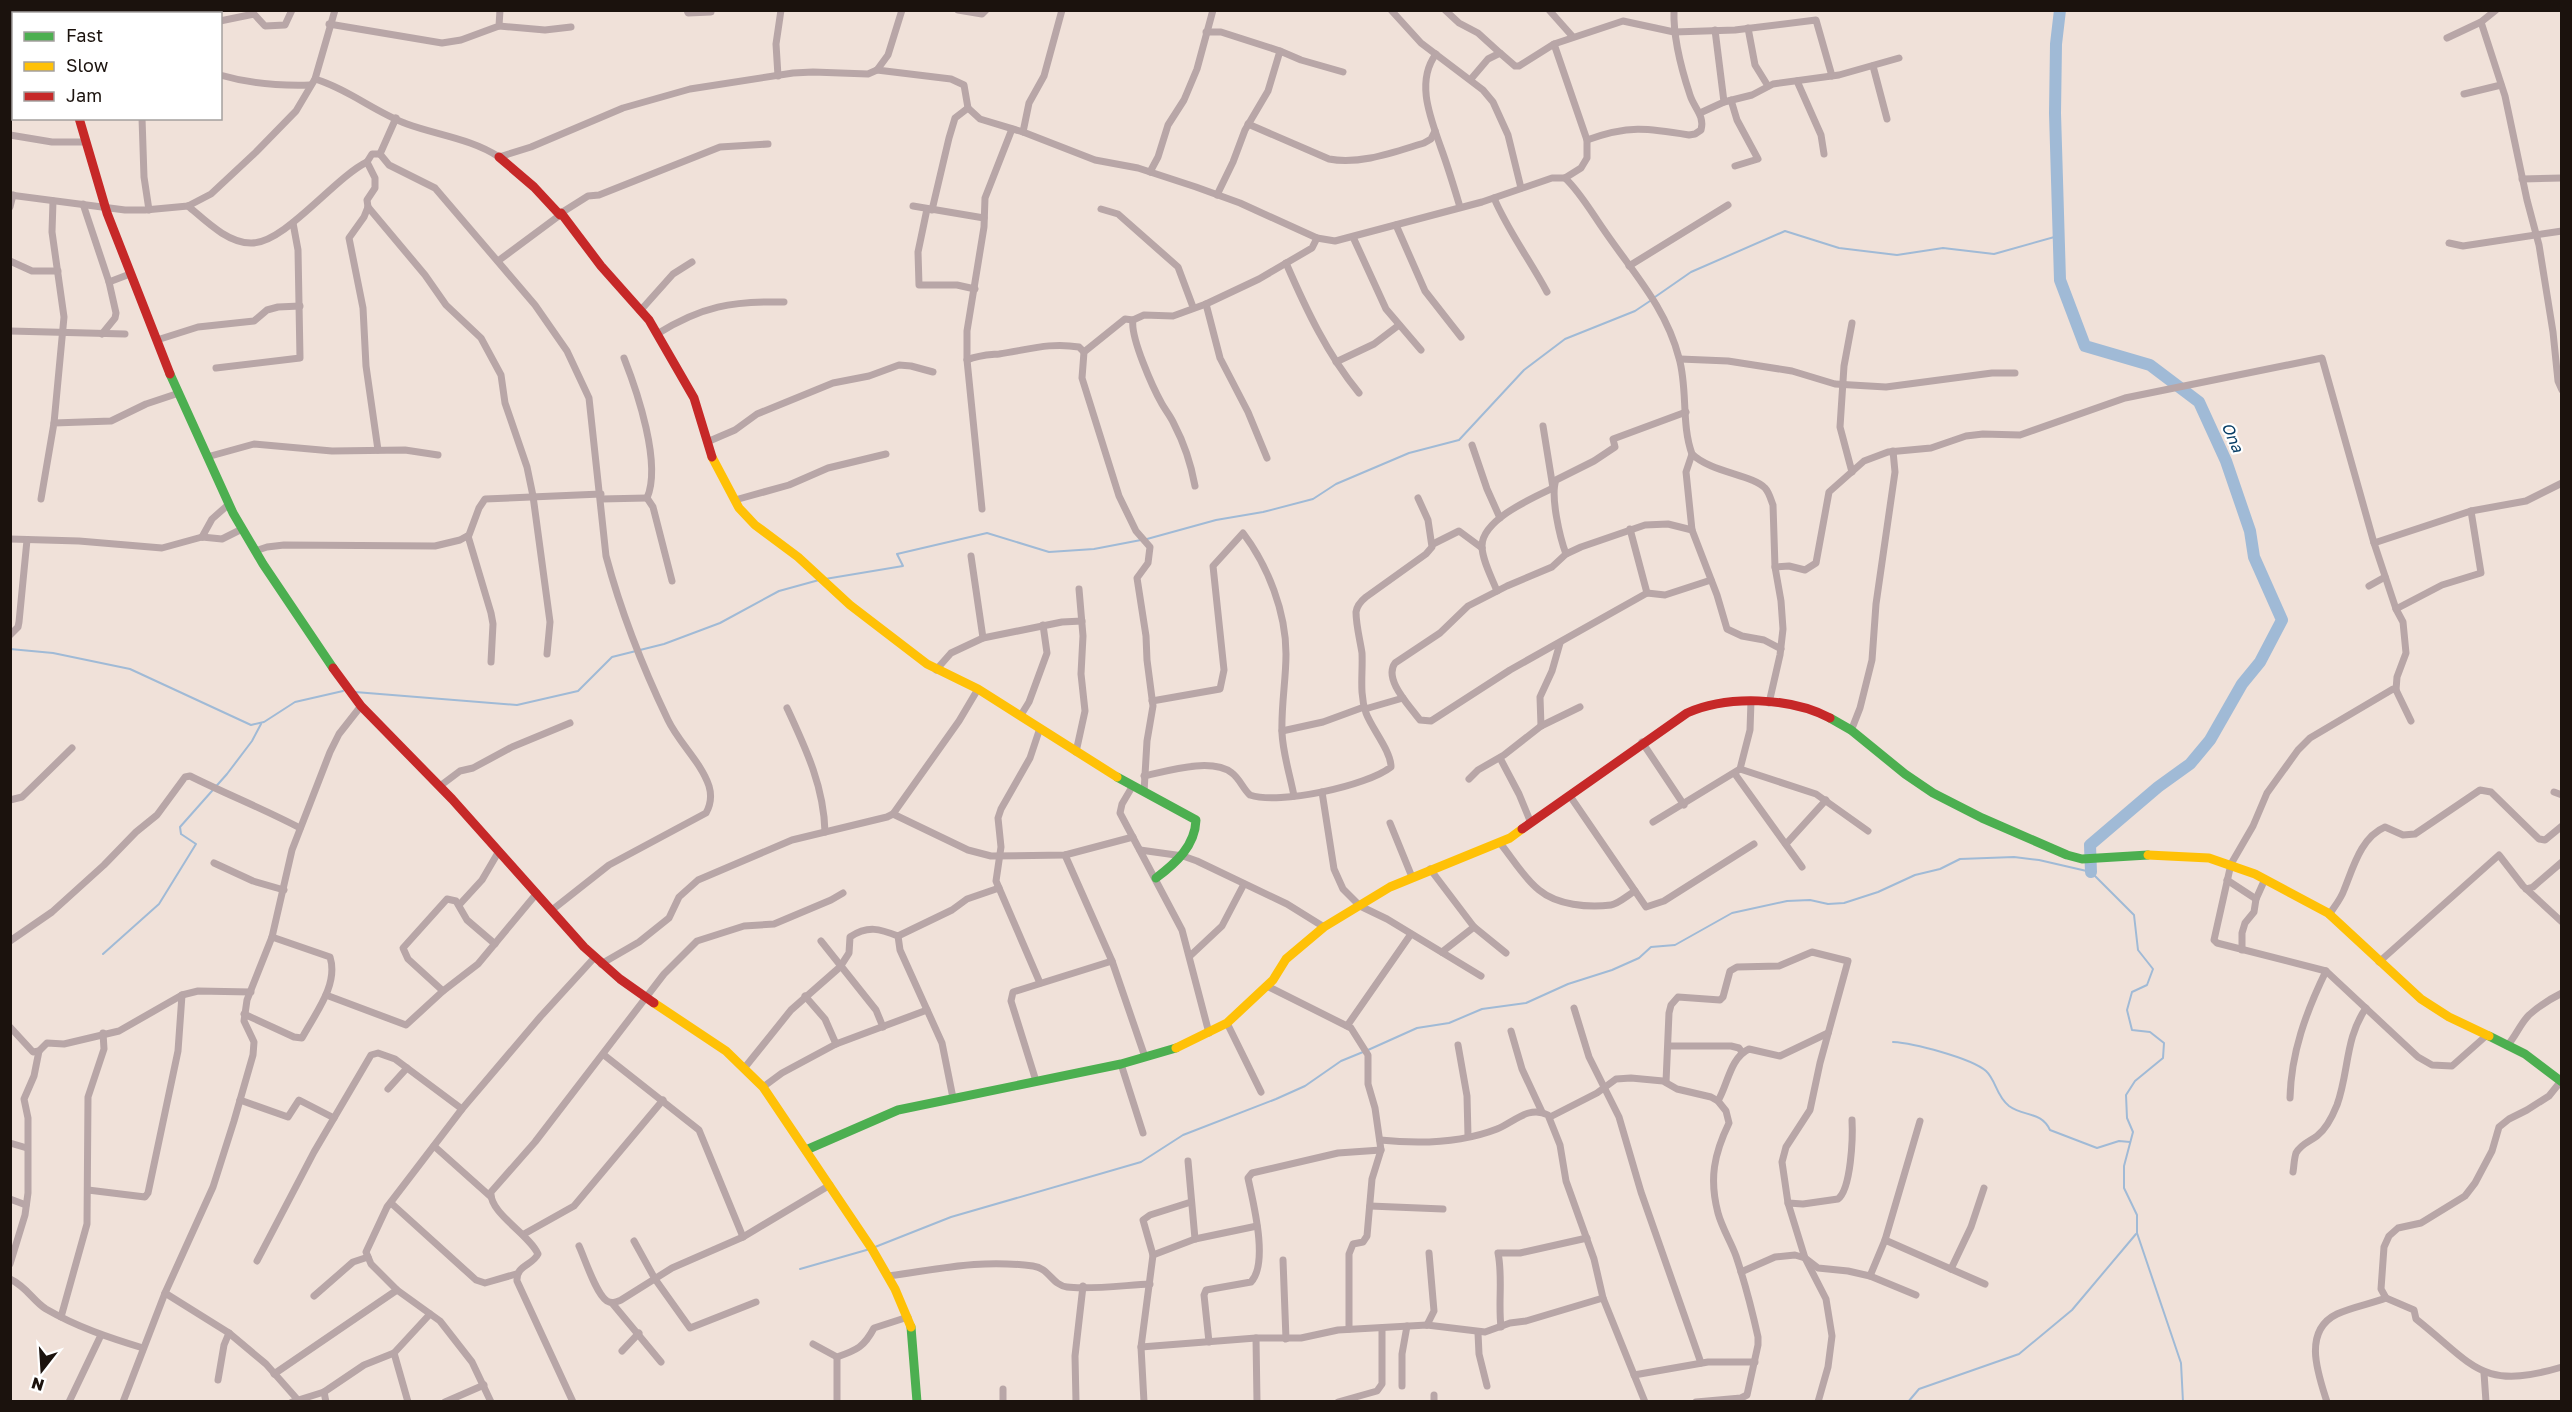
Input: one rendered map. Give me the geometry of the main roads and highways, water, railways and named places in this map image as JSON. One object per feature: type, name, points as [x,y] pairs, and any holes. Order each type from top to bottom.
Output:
[{"type":"main road","points":[[26,12],[40,12]]},
{"type":"main road","points":[[80,120],[104,206],[130,274],[207,457],[255,551],[346,688],[361,706],[440,786],[598,961],[645,998],[702,1032],[746,1066],[763,1086],[888,1276],[908,1317],[916,1361],[917,1401]]},
{"type":"main road","points":[[499,157],[534,186],[560,214],[657,334],[694,398],[711,456],[735,500],[755,525],[798,557],[850,605],[936,670],[978,689],[1132,787],[1196,820],[1197,826],[1183,856],[1156,878]]},
{"type":"main road","points":[[806,1150],[898,1110],[1122,1064],[1181,1047],[1227,1023],[1267,986],[1286,959],[1324,927],[1412,877],[1500,843],[1531,824],[1642,742],[1687,712],[1708,703],[1723,700],[1751,701],[1820,713],[1851,731],[1906,775],[1935,794],[2067,855],[2082,859],[2155,855],[2209,858],[2231,864],[2265,879],[2329,915],[2421,999],[2449,1017],[2524,1054],[2561,1081]]},
{"type":"waterway","name":"Ona","points":[[2060,10],[2056,44],[2055,113],[2060,280],[2085,346],[2150,365],[2199,402],[2226,461],[2250,531],[2254,557],[2282,620],[2260,662],[2242,684],[2210,740],[2190,764],[2158,787],[2090,845],[2091,872]]},
{"type":"waterway","points":[[1655,297],[1691,272],[1785,231],[1839,248],[1897,255],[1943,248],[1994,254],[2058,236]]},
{"type":"waterway","points":[[1147,539],[1216,520],[1263,512],[1313,499],[1336,484],[1409,453],[1459,440],[1524,370],[1565,339],[1635,311],[1650,301]]},
{"type":"waterway","points":[[825,579],[903,566],[897,554],[987,533],[1049,552],[1094,549],[1141,540]]},
{"type":"waterway","points":[[355,692],[517,705],[578,691],[612,657],[664,644],[720,623],[779,591],[819,580]]},
{"type":"waterway","points":[[10,649],[53,653],[130,669],[251,725],[264,722],[295,702],[343,691]]},
{"type":"waterway","points":[[103,954],[159,904],[196,844],[181,834],[180,827],[227,774],[252,741],[261,724]]},
{"type":"waterway","points":[[1368,1050],[1417,1028],[1449,1023],[1482,1009],[1526,1003],[1568,984],[1612,970],[1639,958],[1651,947],[1675,945],[1732,913],[1787,901],[1810,900],[1828,904],[1844,903],[1878,892],[1915,875],[1940,869],[1960,859],[2014,857],[2039,860],[2091,872],[2134,915],[2138,950],[2153,969],[2147,985],[2132,992],[2127,1010],[2132,1030],[2150,1032],[2164,1043],[2163,1058],[2135,1081],[2126,1095],[2127,1118],[2133,1132],[2124,1166],[2124,1188],[2137,1215],[2137,1233],[2181,1363],[2183,1402]]},
{"type":"waterway","points":[[1893,1042],[1941,1052],[1979,1066],[1986,1071],[2001,1098],[2009,1106],[2037,1117],[2050,1130],[2097,1148],[2119,1141],[2130,1142]]},
{"type":"waterway","points":[[875,1247],[951,1217],[1141,1162],[1183,1135],[1305,1086],[1341,1061],[1363,1052]]},
{"type":"waterway","points":[[1908,1402],[1919,1389],[2019,1354],[2072,1310],[2136,1234]]},
{"type":"waterway","points":[[800,1269],[870,1249]]}]
